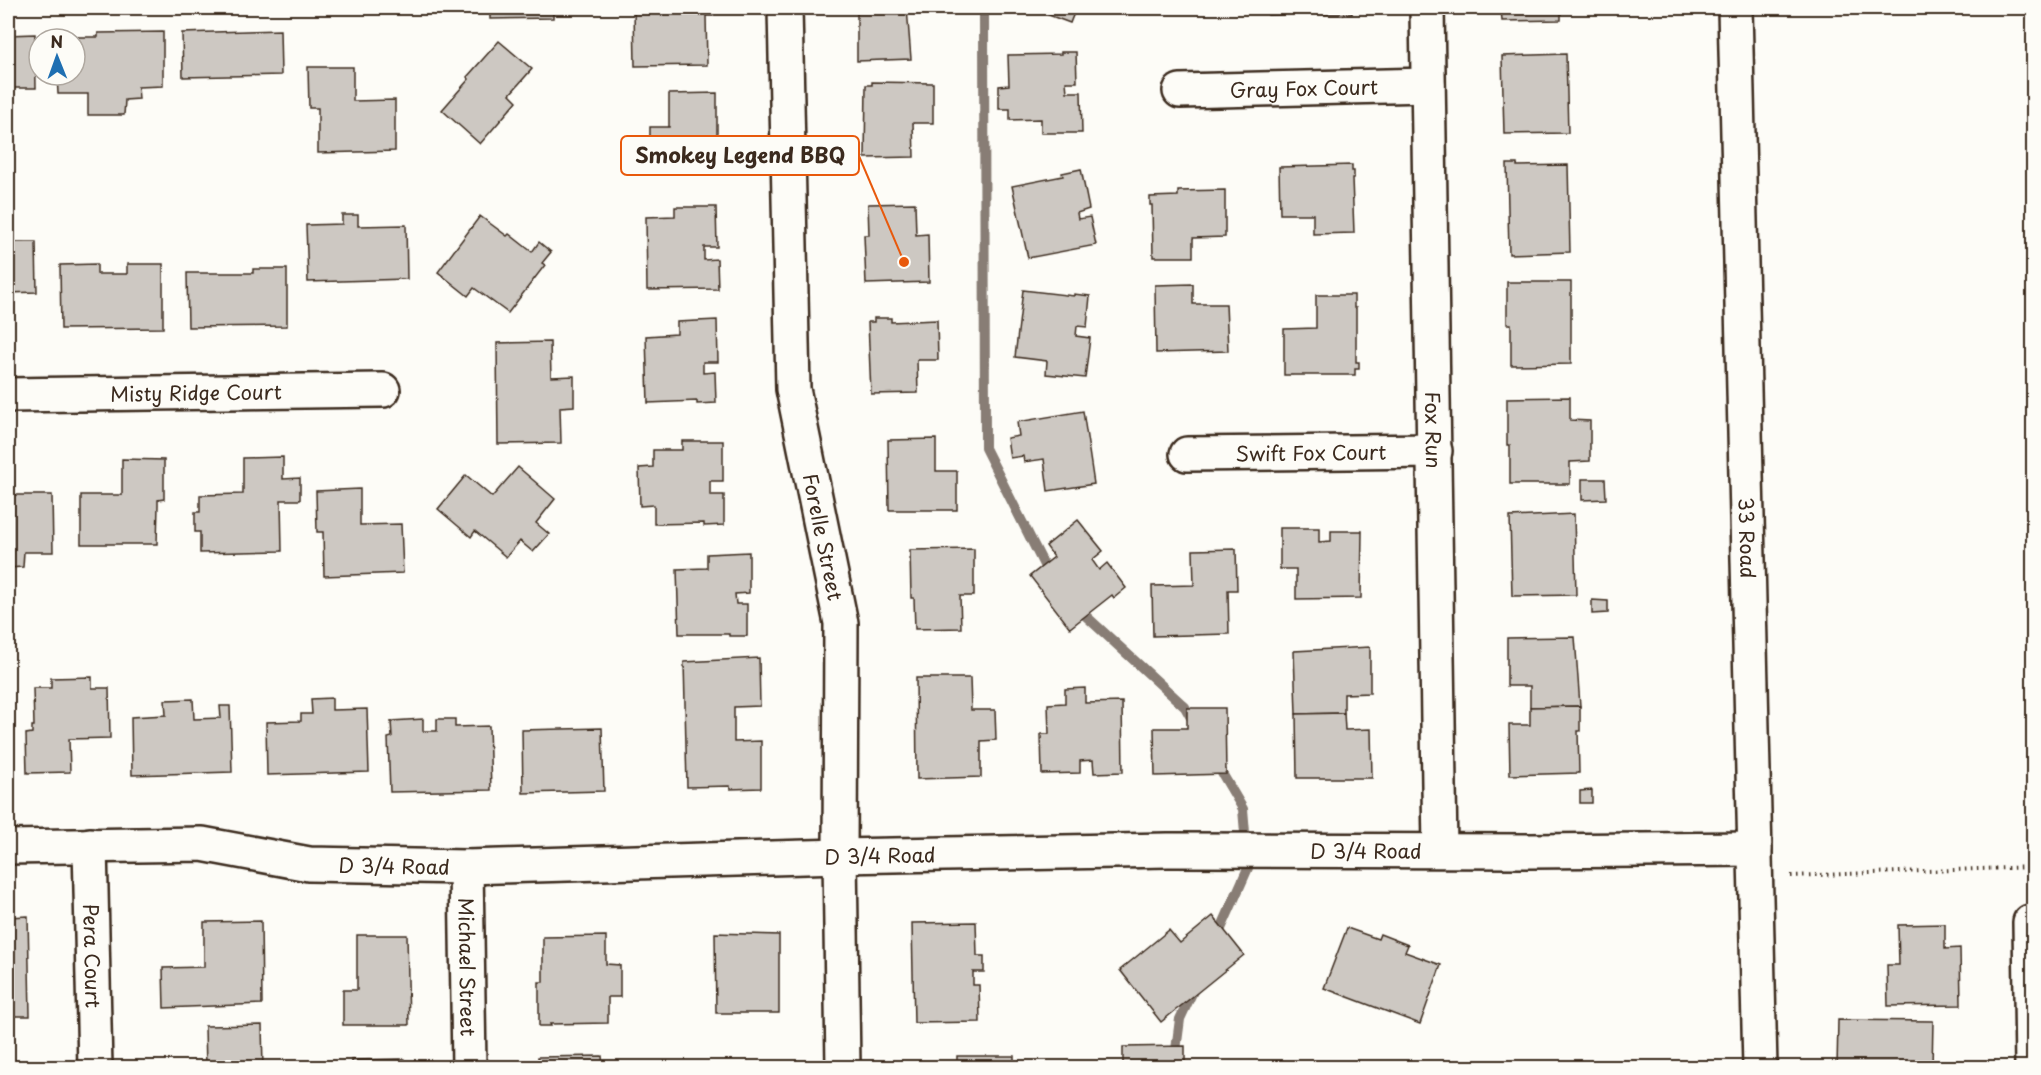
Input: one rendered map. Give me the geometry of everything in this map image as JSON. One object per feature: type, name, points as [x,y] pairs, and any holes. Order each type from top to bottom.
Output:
[{"type":"street","name":"Forelle Street","points":[[785,8],[793,389],[841,622],[840,856],[843,1068]]},
{"type":"street","name":"Fox Run","points":[[1427,8],[1440,850]]},
{"type":"street","name":"33 Road","points":[[1735,8],[1760,1068]]},
{"type":"street","name":"Gray Fox Court","points":[[1180,91],[1428,85]]},
{"type":"street","name":"Misty Ridge Court","points":[[8,395],[383,390]]},
{"type":"street","name":"Swift Fox Court","points":[[1187,454],[1435,451]]},
{"type":"street","name":"D 3/4 Road","points":[[8,847],[202,844],[309,864],[466,867],[840,856],[1168,850],[1755,849]]},
{"type":"street","name":"Pera Court","points":[[90,845],[95,1068]]},
{"type":"street","name":"Michael Street","points":[[466,867],[469,1068]]},
{"type":"street","points":[[2030,922],[2032,1068]]},
{"type":"path","points":[[1755,849],[1790,876],[2034,867]]},
{"type":"building","points":[[490,8],[553,8],[553,18],[490,19]]},
{"type":"building","points":[[634,8],[712,8],[713,16],[706,16],[707,65],[635,66]]},
{"type":"building","points":[[857,8],[907,8],[911,59],[857,61]]},
{"type":"building","points":[[1030,8],[1076,8],[1070,23]]},
{"type":"building","points":[[1268,8],[1309,8],[1309,14],[1268,15]]},
{"type":"building","points":[[1322,8],[1352,8],[1352,14],[1322,14]]},
{"type":"building","points":[[1501,8],[1561,8],[1561,20],[1502,21]]},
{"type":"building","points":[[280,30],[281,75],[183,77],[182,33]]},
{"type":"building","points":[[163,32],[163,86],[138,87],[139,99],[125,100],[124,115],[88,115],[88,94],[58,94],[58,87],[87,87],[87,37],[98,37],[98,33]]},
{"type":"building","points":[[27,34],[27,87],[36,88],[8,88],[8,35]]},
{"type":"building","points":[[499,41],[532,69],[510,94],[517,101],[480,144],[442,110]]},
{"type":"building","points":[[1061,52],[1076,52],[1077,82],[1066,82],[1067,92],[1081,92],[1082,133],[1041,133],[1041,119],[1010,120],[1010,109],[999,109],[999,86],[1009,85],[1008,55],[1061,54]]},
{"type":"building","points":[[1566,54],[1568,133],[1504,134],[1502,56]]},
{"type":"building","points":[[308,67],[353,67],[353,101],[395,100],[395,151],[318,153],[318,108],[309,108]]},
{"type":"building","points":[[872,82],[933,83],[933,123],[913,123],[914,157],[865,158],[866,85],[872,85]]},
{"type":"building","points":[[717,93],[717,164],[650,165],[650,127],[669,127],[669,94]]},
{"type":"building","points":[[1507,164],[1517,164],[1517,166],[1568,165],[1570,252],[1509,254]]},
{"type":"building","points":[[1352,165],[1352,171],[1354,171],[1354,178],[1352,178],[1354,233],[1313,234],[1313,214],[1280,214],[1279,167]]},
{"type":"building","points":[[1081,169],[1089,209],[1077,213],[1078,219],[1090,217],[1096,245],[1028,258],[1012,186],[1063,176],[1062,173]]},
{"type":"building","points":[[1225,190],[1225,237],[1193,238],[1193,257],[1153,257],[1150,197],[1178,196],[1178,191]]},
{"type":"building","points":[[915,203],[916,235],[928,234],[929,282],[866,284],[864,235],[869,235],[868,204]]},
{"type":"building","points":[[675,207],[716,207],[717,247],[704,247],[704,260],[717,259],[718,289],[647,290],[646,217],[675,216]]},
{"type":"building","points":[[342,215],[358,215],[358,226],[406,225],[407,279],[308,282],[306,225],[342,224]]},
{"type":"building","points":[[480,216],[532,252],[539,242],[551,252],[542,263],[545,265],[508,313],[474,288],[468,296],[438,272]]},
{"type":"building","points":[[8,242],[36,242],[37,292],[8,293]]},
{"type":"building","points":[[97,264],[97,274],[127,274],[127,264],[163,264],[163,328],[61,329],[60,265]]},
{"type":"building","points":[[253,269],[287,269],[287,326],[188,327],[187,273],[253,273]]},
{"type":"building","points":[[1507,282],[1571,282],[1571,364],[1511,365],[1511,324],[1507,324]]},
{"type":"building","points":[[1193,284],[1193,304],[1226,304],[1228,351],[1156,353],[1155,285]]},
{"type":"building","points":[[1023,290],[1090,296],[1087,327],[1077,326],[1076,336],[1090,338],[1085,378],[1046,374],[1047,361],[1015,357]]},
{"type":"building","points":[[1316,295],[1354,295],[1356,362],[1359,362],[1359,369],[1355,369],[1355,375],[1284,375],[1284,329],[1316,328]]},
{"type":"building","points":[[874,318],[891,318],[891,322],[937,320],[938,360],[917,360],[918,393],[871,394],[868,322],[874,322]]},
{"type":"building","points":[[717,320],[718,362],[703,362],[703,373],[715,372],[716,403],[697,404],[697,401],[648,403],[646,336],[677,334],[677,322]]},
{"type":"building","points":[[550,342],[551,377],[574,376],[574,406],[560,407],[561,443],[498,444],[497,343]]},
{"type":"building","points":[[1570,397],[1570,420],[1590,421],[1590,461],[1570,462],[1570,484],[1510,484],[1507,398]]},
{"type":"building","points":[[1083,411],[1094,484],[1048,491],[1044,459],[1024,462],[1023,456],[1010,458],[1007,438],[1019,436],[1017,422]]},
{"type":"building","points":[[936,439],[936,471],[957,471],[957,510],[889,510],[888,440]]},
{"type":"building","points":[[682,441],[723,441],[723,481],[710,481],[710,495],[724,495],[724,525],[654,524],[654,505],[640,506],[639,468],[653,467],[653,450],[682,450]]},
{"type":"building","points":[[283,457],[283,479],[300,478],[300,500],[281,500],[282,551],[200,553],[200,532],[195,532],[195,512],[200,512],[200,495],[243,494],[243,458]]},
{"type":"building","points":[[122,459],[164,460],[164,499],[158,500],[157,544],[81,544],[81,495],[122,495]]},
{"type":"building","points":[[8,462],[13,462],[14,495],[52,495],[53,552],[24,552],[23,567],[8,568]]},
{"type":"building","points":[[518,467],[555,499],[536,523],[549,534],[533,552],[520,541],[506,557],[475,531],[471,537],[438,509],[466,475],[492,497]]},
{"type":"building","points":[[1582,479],[1605,479],[1606,499],[1582,500]]},
{"type":"building","points":[[360,489],[360,525],[401,524],[403,573],[324,576],[323,532],[317,532],[316,491]]},
{"type":"building","points":[[1574,514],[1576,595],[1512,596],[1510,517]]},
{"type":"building","points":[[1078,520],[1103,551],[1092,560],[1099,570],[1107,563],[1126,588],[1114,598],[1112,595],[1070,628],[1030,576],[1054,557],[1046,546]]},
{"type":"building","points":[[1280,528],[1319,528],[1319,542],[1331,541],[1331,531],[1362,531],[1361,598],[1296,599],[1296,569],[1280,569]]},
{"type":"building","points":[[974,549],[974,596],[960,596],[961,628],[915,629],[914,598],[911,598],[910,550]]},
{"type":"building","points":[[1236,549],[1237,590],[1228,590],[1229,634],[1153,636],[1152,586],[1194,585],[1193,550]]},
{"type":"building","points":[[749,552],[749,593],[735,594],[736,604],[747,604],[747,636],[679,634],[677,569],[707,568],[707,554]]},
{"type":"building","points":[[1592,600],[1608,601],[1608,613],[1592,614]]},
{"type":"building","points":[[1575,637],[1580,706],[1530,707],[1530,686],[1507,686],[1507,638]]},
{"type":"building","points":[[1370,647],[1370,693],[1344,694],[1344,713],[1296,714],[1294,651]]},
{"type":"building","points":[[759,658],[760,706],[734,707],[734,742],[761,741],[761,788],[687,787],[684,662]]},
{"type":"building","points":[[92,677],[92,688],[109,688],[110,738],[69,739],[70,772],[27,773],[26,734],[32,733],[32,726],[34,726],[33,688],[51,688],[51,678]]},
{"type":"building","points":[[916,678],[970,678],[971,710],[995,710],[996,740],[981,741],[981,777],[917,779]]},
{"type":"building","points":[[1085,688],[1085,703],[1122,702],[1123,772],[1094,773],[1093,760],[1080,761],[1080,773],[1042,774],[1041,734],[1049,734],[1048,704],[1065,703],[1065,689]]},
{"type":"building","points":[[332,698],[332,710],[367,709],[369,772],[267,775],[266,722],[301,721],[301,714],[312,714],[311,699]]},
{"type":"building","points":[[193,699],[194,719],[221,718],[220,706],[230,706],[232,772],[132,775],[131,717],[166,715],[165,700]]},
{"type":"building","points":[[1580,706],[1579,773],[1510,775],[1509,725],[1530,725],[1530,707]]},
{"type":"building","points":[[1187,708],[1225,708],[1226,774],[1155,776],[1154,728],[1187,728]]},
{"type":"building","points":[[1344,713],[1345,730],[1371,729],[1372,778],[1297,778],[1296,714]]},
{"type":"building","points":[[423,719],[423,731],[437,731],[437,719],[455,719],[455,727],[489,726],[491,790],[390,792],[388,738],[392,737],[391,721]]},
{"type":"building","points":[[602,728],[604,791],[523,793],[522,730]]},
{"type":"building","points":[[1592,790],[1592,803],[1580,803],[1580,791]]},
{"type":"building","points":[[28,916],[30,1016],[8,1016],[8,917]]},
{"type":"building","points":[[1213,916],[1244,955],[1161,1022],[1120,970],[1169,930],[1180,943]]},
{"type":"building","points":[[261,921],[262,1004],[164,1008],[163,968],[204,967],[204,922]]},
{"type":"building","points":[[976,922],[977,956],[984,956],[984,972],[973,972],[973,985],[979,985],[980,1022],[914,1023],[912,923]]},
{"type":"building","points":[[1945,924],[1945,949],[1960,948],[1961,1005],[1888,1006],[1887,965],[1899,965],[1898,925]]},
{"type":"building","points":[[1347,928],[1378,939],[1380,934],[1408,945],[1405,952],[1441,965],[1420,1024],[1324,988]]},
{"type":"building","points":[[715,933],[779,935],[779,1013],[716,1013]]},
{"type":"building","points":[[357,935],[407,935],[409,1025],[343,1025],[343,990],[357,990]]},
{"type":"building","points":[[606,936],[606,964],[620,965],[620,997],[608,997],[608,1023],[539,1026],[539,982],[543,982],[543,937]]},
{"type":"building","points":[[1838,1020],[1933,1021],[1932,1068],[1837,1068]]},
{"type":"building","points":[[262,1025],[263,1068],[206,1068],[205,1026]]},
{"type":"building","points":[[1185,1046],[1185,1068],[1123,1068],[1123,1047]]},
{"type":"building","points":[[602,1056],[603,1068],[538,1068],[538,1057]]},
{"type":"building","points":[[957,1056],[1014,1056],[1014,1068],[957,1068]]},
{"type":"building","points":[[404,1059],[405,1068],[352,1068],[352,1060]]},
{"type":"waterway","points":[[984,8],[985,448],[1050,577]]},
{"type":"waterway","points":[[1075,606],[1185,707],[1194,723]]},
{"type":"waterway","points":[[1216,763],[1243,809],[1248,868],[1216,940]]},
{"type":"waterway","points":[[1175,1058],[1180,1019],[1195,987]]},
{"type":"place","name":"Smokey Legend BBQ","points":[[904,262]]}]
